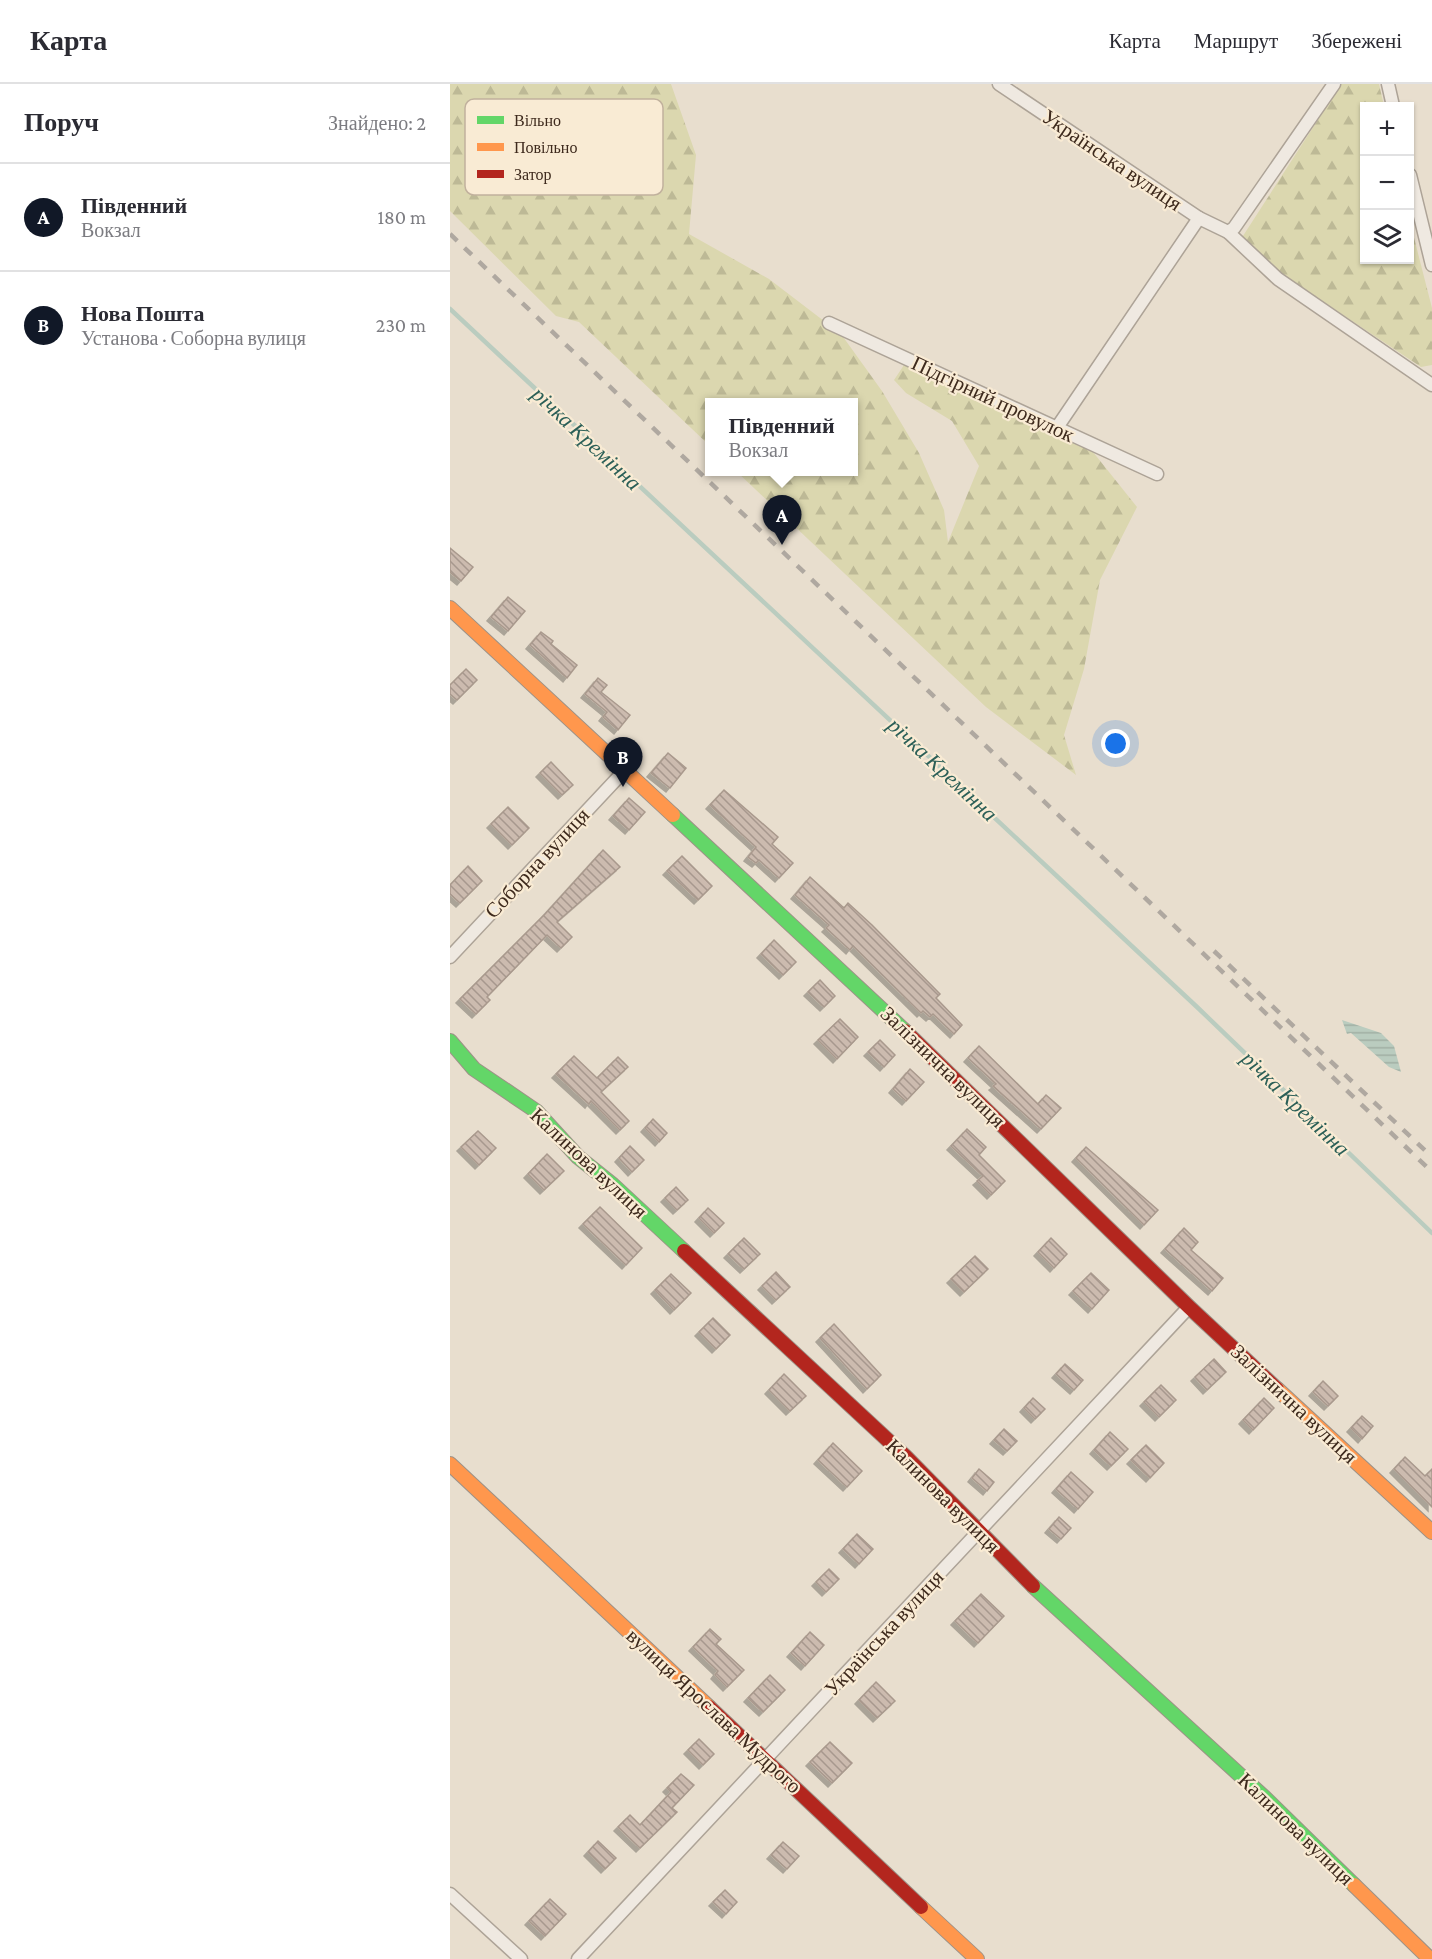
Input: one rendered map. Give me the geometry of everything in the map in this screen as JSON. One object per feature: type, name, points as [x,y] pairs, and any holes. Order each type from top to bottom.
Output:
[{"type":"street","name":"Українська вулиця","points":[[999,84],[1198,218],[1231,230],[1278,279],[1432,385]]},
{"type":"street","points":[[1231,230],[1334,84]]},
{"type":"street","points":[[1388,84],[1393,102]]},
{"type":"street","points":[[1414,191],[1432,265]]},
{"type":"street","points":[[1056,429],[1198,218]]},
{"type":"street","name":"Підгірний провулок","points":[[829,323],[1157,474]]},
{"type":"street","name":"Залізнична вулиця","points":[[450,608],[918,1043],[1189,1306],[1432,1532]]},
{"type":"street","name":"Соборна вулиця","points":[[450,957],[625,770]]},
{"type":"street","name":"Калинова вулиця","points":[[450,1041],[474,1069],[536,1111],[578,1157],[613,1185],[906,1457],[1012,1568],[1265,1798],[1430,1959]]},
{"type":"street","name":"Українська вулиця","points":[[578,1959],[766,1761],[978,1530],[1189,1306]]},
{"type":"street","name":"вулиця Ярослава Мудрого","points":[[450,1464],[977,1959]]},
{"type":"street","points":[[450,1894],[520,1959]]},
{"type":"green space","points":[[450,84],[671,84],[696,155],[689,234],[769,279],[841,334],[882,391],[919,453],[944,510],[948,542],[979,466],[952,421],[906,393],[894,380],[904,365],[1085,442],[1137,507],[1100,580],[1084,669],[1064,735],[1076,775],[986,707],[741,476],[858,476],[858,398],[705,398],[705,441],[579,322],[556,316],[450,211]]},
{"type":"green space","points":[[1341,84],[1379,84],[1383,102],[1360,102],[1360,264],[1414,264],[1414,238],[1432,308],[1432,365],[1421,367],[1244,249],[1241,239]]},
{"type":"shaded area","points":[[1342,1020],[1381,1033],[1394,1046],[1401,1072],[1389,1067],[1351,1033],[1347,1034]]},
{"type":"building","points":[[450,548],[473,567],[461,581],[450,572]]},
{"type":"building","points":[[508,597],[525,611],[508,631],[491,617]]},
{"type":"building","points":[[541,632],[553,641],[551,644],[577,665],[567,678],[530,645]]},
{"type":"building","points":[[466,669],[477,680],[457,700],[450,694],[450,685]]},
{"type":"building","points":[[598,678],[607,685],[601,692],[630,715],[618,730],[603,717],[607,712],[585,694]]},
{"type":"building","points":[[668,753],[686,768],[670,788],[651,773]]},
{"type":"building","points":[[551,762],[573,785],[562,795],[540,773]]},
{"type":"building","points":[[724,790],[778,837],[772,844],[793,863],[779,878],[759,860],[756,863],[748,857],[756,847],[710,805]]},
{"type":"building","points":[[629,798],[645,812],[629,830],[613,816]]},
{"type":"building","points":[[508,807],[529,828],[512,845],[491,824]]},
{"type":"building","points":[[603,850],[620,867],[557,922],[572,937],[561,948],[547,935],[487,997],[490,1000],[476,1014],[460,999],[545,914]]},
{"type":"building","points":[[682,856],[712,886],[698,900],[667,871]]},
{"type":"building","points":[[468,866],[482,881],[460,903],[450,894],[450,885]]},
{"type":"building","points":[[810,877],[844,908],[848,903],[940,994],[936,998],[962,1025],[954,1034],[933,1014],[930,1017],[923,1011],[921,1013],[853,946],[850,950],[826,928],[829,925],[795,895]]},
{"type":"building","points":[[774,940],[796,962],[783,975],[761,954]]},
{"type":"building","points":[[820,980],[835,996],[824,1007],[808,992]]},
{"type":"building","points":[[840,1019],[858,1037],[837,1059],[818,1040]]},
{"type":"building","points":[[880,1040],[895,1055],[884,1067],[868,1052]]},
{"type":"building","points":[[979,1046],[1038,1104],[1046,1095],[1061,1108],[1041,1129],[993,1086],[996,1084],[968,1058]]},
{"type":"building","points":[[574,1056],[597,1078],[618,1057],[628,1067],[601,1092],[629,1121],[620,1130],[591,1101],[589,1104],[556,1074]]},
{"type":"building","points":[[910,1069],[924,1082],[906,1101],[893,1089]]},
{"type":"building","points":[[653,1119],[667,1133],[659,1142],[645,1128]]},
{"type":"building","points":[[967,1129],[986,1147],[979,1155],[1005,1181],[991,1195],[977,1181],[983,1176],[951,1146]]},
{"type":"building","points":[[478,1131],[496,1148],[479,1165],[461,1147]]},
{"type":"building","points":[[630,1146],[644,1160],[632,1172],[619,1158]]},
{"type":"building","points":[[1086,1147],[1158,1210],[1144,1225],[1076,1158]]},
{"type":"building","points":[[547,1154],[564,1171],[544,1190],[528,1174]]},
{"type":"building","points":[[676,1187],[688,1200],[677,1210],[665,1198]]},
{"type":"building","points":[[600,1207],[642,1248],[626,1265],[583,1224]]},
{"type":"building","points":[[708,1208],[724,1223],[714,1233],[699,1218]]},
{"type":"building","points":[[1184,1228],[1198,1242],[1191,1250],[1223,1278],[1212,1291],[1165,1249]]},
{"type":"building","points":[[744,1238],[760,1254],[744,1269],[728,1254]]},
{"type":"building","points":[[1051,1238],[1067,1254],[1054,1268],[1038,1252]]},
{"type":"building","points":[[975,1256],[988,1269],[964,1292],[951,1279]]},
{"type":"building","points":[[776,1272],[790,1287],[776,1300],[762,1286]]},
{"type":"building","points":[[1091,1273],[1109,1290],[1092,1309],[1073,1291]]},
{"type":"building","points":[[671,1274],[691,1293],[674,1310],[655,1290]]},
{"type":"building","points":[[713,1318],[730,1335],[716,1349],[699,1332]]},
{"type":"building","points":[[834,1324],[881,1375],[867,1389],[820,1338]]},
{"type":"building","points":[[1214,1359],[1226,1372],[1207,1390],[1195,1377]]},
{"type":"building","points":[[1065,1364],[1083,1380],[1074,1390],[1056,1374]]},
{"type":"building","points":[[784,1374],[806,1396],[790,1411],[769,1390]]},
{"type":"building","points":[[1323,1381],[1338,1396],[1328,1406],[1313,1392]]},
{"type":"building","points":[[1161,1385],[1176,1400],[1159,1417],[1144,1402]]},
{"type":"building","points":[[1033,1398],[1045,1409],[1035,1419],[1024,1408]]},
{"type":"building","points":[[1264,1398],[1274,1408],[1253,1430],[1243,1420]]},
{"type":"building","points":[[1362,1416],[1373,1426],[1362,1439],[1351,1428]]},
{"type":"building","points":[[1004,1429],[1017,1441],[1007,1451],[994,1440]]},
{"type":"building","points":[[1110,1432],[1128,1449],[1111,1466],[1094,1450]]},
{"type":"building","points":[[833,1443],[862,1471],[847,1487],[818,1460]]},
{"type":"building","points":[[1146,1445],[1164,1463],[1150,1478],[1131,1460]]},
{"type":"building","points":[[1405,1457],[1425,1476],[1432,1469],[1432,1507],[1394,1469]]},
{"type":"building","points":[[979,1469],[994,1482],[987,1491],[972,1478]]},
{"type":"building","points":[[1071,1472],[1093,1492],[1078,1509],[1056,1489]]},
{"type":"building","points":[[1059,1517],[1071,1528],[1061,1539],[1049,1529]]},
{"type":"building","points":[[857,1534],[873,1549],[859,1564],[843,1549]]},
{"type":"building","points":[[829,1569],[839,1579],[826,1592],[816,1582]]},
{"type":"building","points":[[981,1594],[1004,1616],[978,1643],[955,1621]]},
{"type":"building","points":[[710,1629],[721,1639],[716,1644],[744,1670],[727,1687],[715,1675],[718,1671],[693,1647]]},
{"type":"building","points":[[810,1632],[824,1645],[805,1666],[791,1653]]},
{"type":"building","points":[[770,1675],[785,1690],[763,1712],[748,1698]]},
{"type":"building","points":[[876,1682],[895,1701],[877,1718],[859,1700]]},
{"type":"building","points":[[699,1739],[714,1754],[703,1765],[688,1750]]},
{"type":"building","points":[[830,1742],[852,1763],[832,1783],[810,1762]]},
{"type":"building","points":[[681,1774],[694,1785],[672,1808],[677,1812],[640,1848],[618,1827],[630,1815],[640,1825],[671,1792],[667,1788]]},
{"type":"building","points":[[598,1841],[616,1858],[605,1869],[588,1852]]},
{"type":"building","points":[[783,1842],[799,1856],[787,1869],[771,1855]]},
{"type":"building","points":[[725,1890],[737,1902],[726,1914],[713,1902]]},
{"type":"building","points":[[550,1899],[566,1914],[545,1936],[529,1921]]},
{"type":"waterway","name":"річка Кремінна","points":[[450,309],[1197,1007],[1432,1233]]},
{"type":"railway","points":[[450,234],[1432,1172]]},
{"type":"railway","points":[[1214,951],[1432,1157]]},
{"type":"traffic: fast","points":[[673,815],[905,1031]]},
{"type":"traffic: fast","points":[[450,1041],[474,1069],[536,1111],[578,1157],[613,1185],[684,1251]]},
{"type":"traffic: fast","points":[[1033,1586],[1265,1798],[1354,1885]]},
{"type":"traffic: slow","points":[[450,608],[673,815]]},
{"type":"traffic: slow","points":[[1277,1389],[1432,1532]]},
{"type":"traffic: slow","points":[[450,1464],[709,1707]]},
{"type":"traffic: slow","points":[[1354,1885],[1430,1959]]},
{"type":"traffic: slow","points":[[921,1907],[977,1959]]},
{"type":"traffic: jam","points":[[905,1031],[1189,1307],[1277,1389]]},
{"type":"traffic: jam","points":[[684,1251],[906,1457],[1033,1586]]},
{"type":"traffic: jam","points":[[709,1707],[921,1907]]},
{"type":"place","name":"Південний","points":[[782,545]]},
{"type":"place","name":"Нова Пошта","points":[[623,787]]}]
